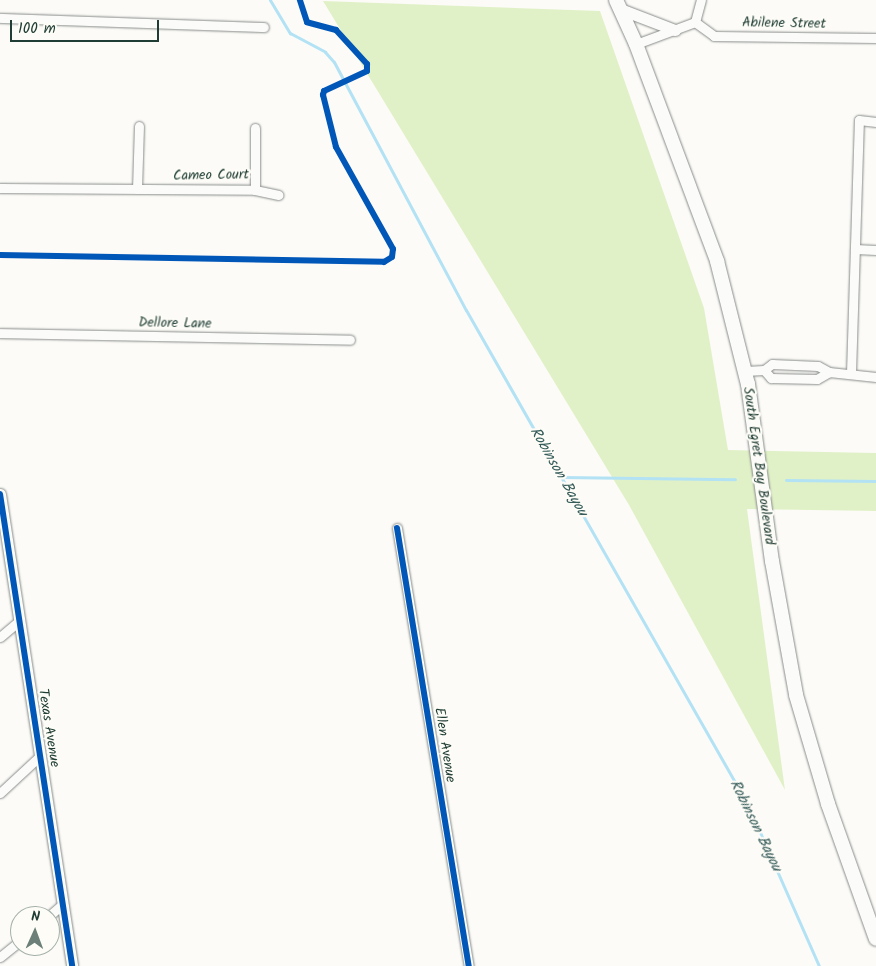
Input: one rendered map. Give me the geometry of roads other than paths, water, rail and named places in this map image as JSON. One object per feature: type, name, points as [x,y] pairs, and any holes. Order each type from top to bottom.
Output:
[{"type":"main road","name":"South Egret Bay Boulevard","points":[[618,4],[636,44],[717,261],[745,371],[772,561],[796,695],[828,804],[876,939]]},
{"type":"street","points":[[636,44],[695,22],[702,0]]},
{"type":"street","points":[[618,4],[675,30]]},
{"type":"street","points":[[0,18],[264,26]]},
{"type":"street","name":"Abilene Street","points":[[695,22],[714,36],[876,38]]},
{"type":"street","points":[[851,373],[859,120],[876,122]]},
{"type":"street","points":[[137,189],[139,126]]},
{"type":"street","name":"Cameo Court","points":[[0,188],[254,190],[255,128]]},
{"type":"street","points":[[254,190],[278,195]]},
{"type":"street","points":[[854,249],[876,250]]},
{"type":"street","name":"Dellore Lane","points":[[0,334],[350,340]]},
{"type":"street","points":[[745,371],[764,370],[772,364],[818,366],[829,372],[876,377]]},
{"type":"street","points":[[764,370],[771,378],[817,380],[829,372]]},
{"type":"street","name":"Texas Avenue","points":[[0,494],[72,966]]},
{"type":"street","name":"Ellen Avenue","points":[[397,528],[468,966]]},
{"type":"street","points":[[0,637],[20,620]]},
{"type":"street","points":[[0,793],[40,756]]},
{"type":"street","points":[[0,958],[10,949]]},
{"type":"waterway","name":"Robinson Bayou","points":[[270,0],[290,33],[325,52],[334,62],[466,310],[748,805],[819,966]]},
{"type":"waterway","points":[[561,477],[735,479]]},
{"type":"waterway","points":[[786,480],[876,481]]}]
